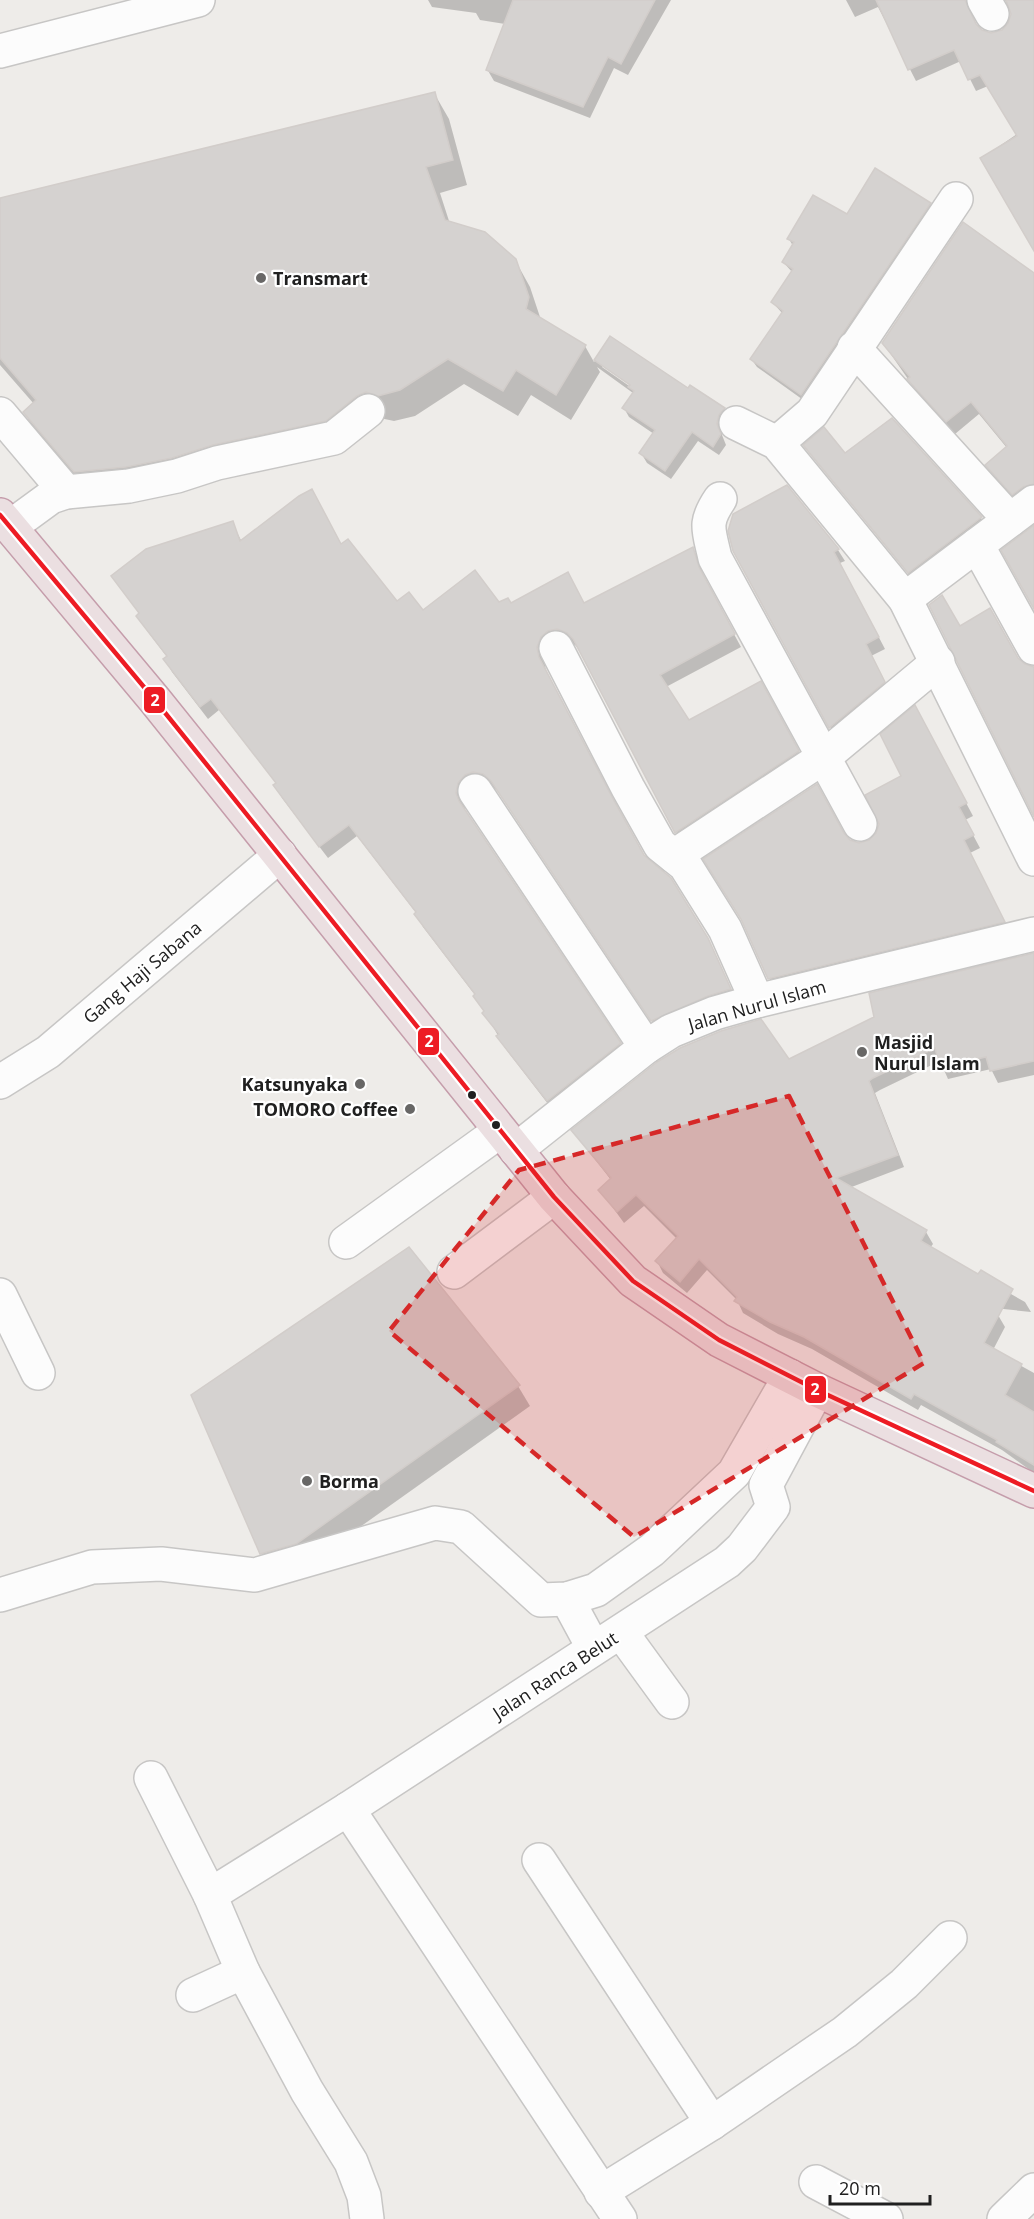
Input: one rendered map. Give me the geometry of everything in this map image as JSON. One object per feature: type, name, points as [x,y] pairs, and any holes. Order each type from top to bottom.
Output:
[{"type":"highway","points":[[11,528],[154,699],[554,1197],[633,1281],[719,1340],[803,1383],[1034,1491]]},
{"type":"street","points":[[0,51],[198,0]]},
{"type":"street","points":[[777,443],[812,413],[956,199]]},
{"type":"street","points":[[854,348],[1022,511],[905,599]]},
{"type":"street","points":[[11,528],[51,497],[66,492],[129,486],[177,476],[217,463],[334,438],[368,411]]},
{"type":"street","points":[[0,414],[66,492]]},
{"type":"street","points":[[736,423],[777,443],[905,599],[1034,859]]},
{"type":"street","points":[[720,499],[709,515],[708,528],[716,558],[860,824]]},
{"type":"street","points":[[978,545],[1034,648]]},
{"type":"street","points":[[556,648],[660,845],[685,865],[725,928],[757,1001]]},
{"type":"street","points":[[674,856],[824,757],[938,662]]},
{"type":"street","points":[[475,791],[646,1047]]},
{"type":"street","name":"Gang Haji Sabana","points":[[0,1082],[48,1052],[280,855]]},
{"type":"street","name":"Jalan Nurul Islam","points":[[346,1242],[508,1141],[671,1031],[715,1013],[757,1001],[1034,934]]},
{"type":"street","points":[[454,1272],[554,1197]]},
{"type":"street","points":[[0,1295],[38,1373]]},
{"type":"street","points":[[0,1595],[93,1567],[161,1564],[255,1575],[435,1523],[461,1527],[541,1600],[567,1599],[597,1590],[652,1550],[734,1473],[803,1383]]},
{"type":"street","name":"Jalan Ranca Belut","points":[[210,1895],[348,1809],[727,1562],[742,1548],[773,1507],[766,1485],[803,1383]]},
{"type":"street","points":[[567,1599],[587,1636]]},
{"type":"street","points":[[621,1632],[672,1702]]},
{"type":"street","points":[[151,1778],[210,1895],[243,1972],[307,2091],[351,2162],[364,2196],[367,2219]]},
{"type":"street","points":[[348,1809],[620,2219]]},
{"type":"street","points":[[539,1860],[712,2123]]},
{"type":"street","points":[[600,2192],[712,2123],[845,2032],[904,1984],[950,1938]]},
{"type":"street","points":[[193,1995],[243,1972]]},
{"type":"street","points":[[816,2182],[886,2219]]},
{"type":"street","points":[[1004,2219],[1034,2190]]},
{"type":"highlighted area","points":[[789,1096],[924,1363],[634,1537],[389,1331],[519,1170]]},
{"type":"building","points":[[513,0],[655,0],[621,64],[608,57],[583,107],[486,70]]},
{"type":"building","points":[[876,0],[965,0],[976,24],[982,30],[991,33],[1002,30],[1008,23],[1011,14],[1006,0],[1034,0],[1034,251],[980,158],[1017,136],[980,75],[968,80],[954,50],[908,70]]},
{"type":"building","name":"Transmart","points":[[435,92],[453,160],[426,167],[445,220],[485,232],[516,259],[529,297],[526,309],[586,345],[556,395],[516,370],[503,391],[448,359],[400,390],[378,396],[366,392],[357,396],[326,421],[213,445],[172,458],[126,467],[74,472],[23,412],[36,400],[0,358],[0,198]]},
{"type":"building","points":[[875,168],[931,203],[801,395],[750,359],[783,311],[771,302],[793,269],[782,262],[794,242],[787,239],[813,195],[847,214]]},
{"type":"building","points":[[963,222],[1034,273],[1034,484],[1023,487],[1012,495],[985,465],[1007,446],[971,402],[946,422],[907,379],[910,377],[882,343]]},
{"type":"building","points":[[610,336],[688,388],[690,385],[725,408],[719,415],[717,424],[721,434],[713,447],[692,432],[665,471],[639,453],[655,430],[622,408],[634,391],[628,387],[630,385],[594,360]]},
{"type":"building","points":[[892,418],[982,517],[908,573],[803,445],[824,427],[845,453]]},
{"type":"building","points":[[787,485],[839,549],[834,552],[879,637],[866,644],[885,682],[829,728],[733,551],[728,531],[733,514]]},
{"type":"building","points":[[312,489],[341,544],[348,539],[397,601],[409,592],[423,610],[475,570],[499,602],[508,598],[511,603],[568,572],[584,603],[693,547],[699,567],[735,634],[660,675],[689,720],[761,681],[799,751],[675,833],[573,639],[567,633],[557,629],[548,631],[541,637],[537,647],[539,657],[612,797],[644,855],[671,878],[708,938],[731,989],[708,996],[651,1021],[491,781],[483,774],[473,772],[465,775],[458,783],[456,793],[459,801],[621,1043],[547,1101],[496,1036],[499,1034],[482,1013],[484,1011],[473,996],[475,994],[349,825],[319,847],[273,785],[276,783],[211,699],[200,707],[163,659],[167,656],[136,616],[139,613],[111,576],[146,549],[233,521],[240,541],[299,496]]},
{"type":"building","points":[[1034,525],[1034,609],[1001,550]]},
{"type":"building","points":[[942,595],[960,626],[990,608],[1018,658],[1034,667],[1034,817],[929,605]]},
{"type":"building","points":[[915,705],[967,803],[959,807],[974,835],[964,840],[1005,922],[768,979],[741,919],[703,859],[817,784],[850,840],[859,843],[869,840],[876,833],[879,824],[865,795],[901,776],[880,734]]},
{"type":"building","points":[[1034,953],[1034,1061],[990,1071],[986,1057],[940,1067],[935,1048],[873,1078],[869,1081],[898,1155],[836,1178],[927,1230],[921,1241],[978,1274],[981,1270],[1013,1289],[984,1343],[1022,1364],[1005,1395],[1034,1412],[1034,1465],[996,1442],[997,1440],[914,1394],[911,1399],[804,1337],[770,1322],[734,1301],[737,1297],[699,1259],[680,1282],[655,1261],[678,1236],[636,1195],[617,1212],[598,1190],[611,1178],[571,1130],[657,1062],[680,1048],[721,1031],[761,1019],[789,1059],[874,1017],[869,993]]},
{"type":"building","name":"Borma","points":[[409,1247],[520,1385],[296,1544],[260,1554],[191,1395]]},
{"type":"transit line","name":"2","points":[[0,515],[154,699],[554,1197],[633,1281],[719,1340],[817,1390],[1034,1491]]},
{"type":"place","name":"Transmart","points":[[261,278]]},
{"type":"place","name":"Masjid Nurul Islam","points":[[862,1052]]},
{"type":"place","name":"Katsunyaka","points":[[360,1084]]},
{"type":"place","name":"TOMORO Coffee","points":[[410,1109]]},
{"type":"place","name":"Borma","points":[[307,1481]]}]
